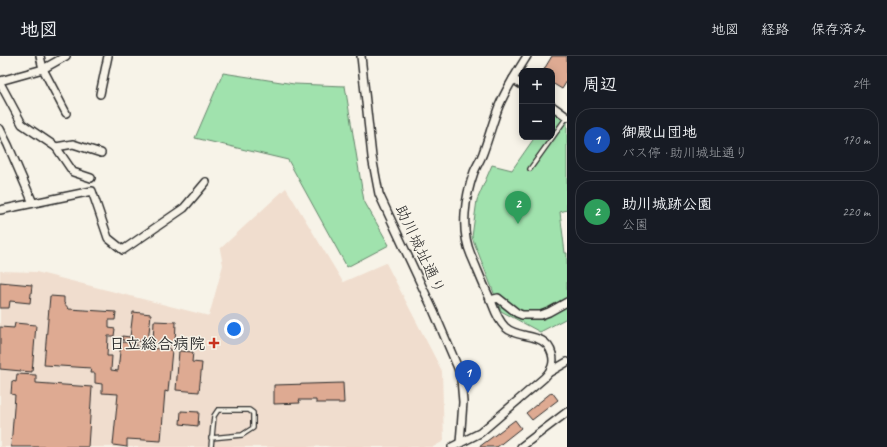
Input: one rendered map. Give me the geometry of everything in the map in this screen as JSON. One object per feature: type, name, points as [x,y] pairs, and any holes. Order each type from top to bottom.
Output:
[{"type":"street","points":[[40,56],[43,69],[66,113]]},
{"type":"street","points":[[66,56],[43,69],[0,82],[22,124],[56,147],[73,172],[91,178]]},
{"type":"street","points":[[100,94],[108,56]]},
{"type":"street","name":"助川城址通り","points":[[361,56],[372,157],[379,194],[434,312],[458,368],[461,379],[463,402],[461,445]]},
{"type":"street","points":[[527,56],[499,106],[483,153],[474,172],[467,199],[465,226],[470,253],[498,317],[505,327],[511,331],[534,336],[548,345],[553,358],[553,366],[549,372]]},
{"type":"street","points":[[513,79],[519,83]]},
{"type":"street","points":[[555,108],[567,117]]},
{"type":"street","points":[[0,129],[33,203]]},
{"type":"street","points":[[56,147],[73,144],[101,153]]},
{"type":"street","points":[[0,210],[92,191],[108,238],[123,250],[184,208],[206,182]]},
{"type":"street","points":[[490,300],[498,298],[517,313],[522,315],[541,315],[567,302]]},
{"type":"street","points":[[452,447],[461,445],[487,428],[549,372],[566,363]]},
{"type":"street","points":[[521,447],[567,412]]},
{"type":"lane","points":[[530,170],[567,117]]},
{"type":"lane","points":[[210,447],[211,438],[214,416],[218,410],[249,410],[253,413],[253,428],[242,435],[211,438]]},
{"type":"shaded area","name":"日立総合病院","points":[[286,188],[343,282],[386,263],[442,371],[444,441],[433,447],[0,447],[0,271],[36,272],[209,316],[223,265],[220,249]]},
{"type":"green space","points":[[223,73],[294,84],[345,86],[364,201],[389,245],[347,267],[288,160],[195,138]]},
{"type":"green space","points":[[556,104],[567,112],[567,210],[560,212],[565,253],[567,253],[567,318],[540,332],[501,311],[472,237],[477,200],[492,165],[512,170],[533,140],[555,140]]},
{"type":"building","points":[[552,56],[567,56],[567,81],[562,89],[555,85],[555,68],[545,68]]},
{"type":"building","points":[[0,282],[32,285],[30,303],[10,301],[9,308],[0,308]]},
{"type":"building","points":[[50,296],[64,297],[64,303],[69,309],[116,312],[115,320],[109,320],[109,328],[115,329],[114,336],[108,336],[107,356],[112,356],[111,370],[118,371],[121,342],[136,343],[136,347],[161,349],[162,347],[172,350],[168,392],[165,391],[161,441],[127,439],[127,447],[113,445],[118,394],[102,393],[102,384],[95,383],[95,373],[90,373],[91,368],[44,365]]},
{"type":"building","points":[[133,312],[151,314],[148,342],[122,340],[122,336],[130,337]]},
{"type":"building","points":[[154,321],[176,322],[175,345],[153,344]]},
{"type":"building","points":[[15,323],[36,325],[32,372],[0,369],[0,327],[14,328]]},
{"type":"building","points":[[179,351],[193,352],[192,362],[202,363],[199,392],[176,390]]},
{"type":"building","points":[[17,374],[36,375],[36,383],[92,387],[88,447],[11,447],[15,395],[11,394],[12,381],[16,382]]},
{"type":"building","points":[[343,383],[344,403],[316,403],[316,400],[299,400],[300,403],[274,404],[274,385]]},
{"type":"building","points":[[552,392],[558,400],[532,420],[526,413]]},
{"type":"building","points":[[181,411],[199,412],[198,426],[180,424]]},
{"type":"building","points":[[515,420],[521,428],[497,447],[479,447]]},
{"type":"place","name":"助川城跡公園","points":[[518,224]]},
{"type":"place","name":"日立総合病院","points":[[214,343]]},
{"type":"place","name":"御殿山団地","points":[[468,393]]}]
